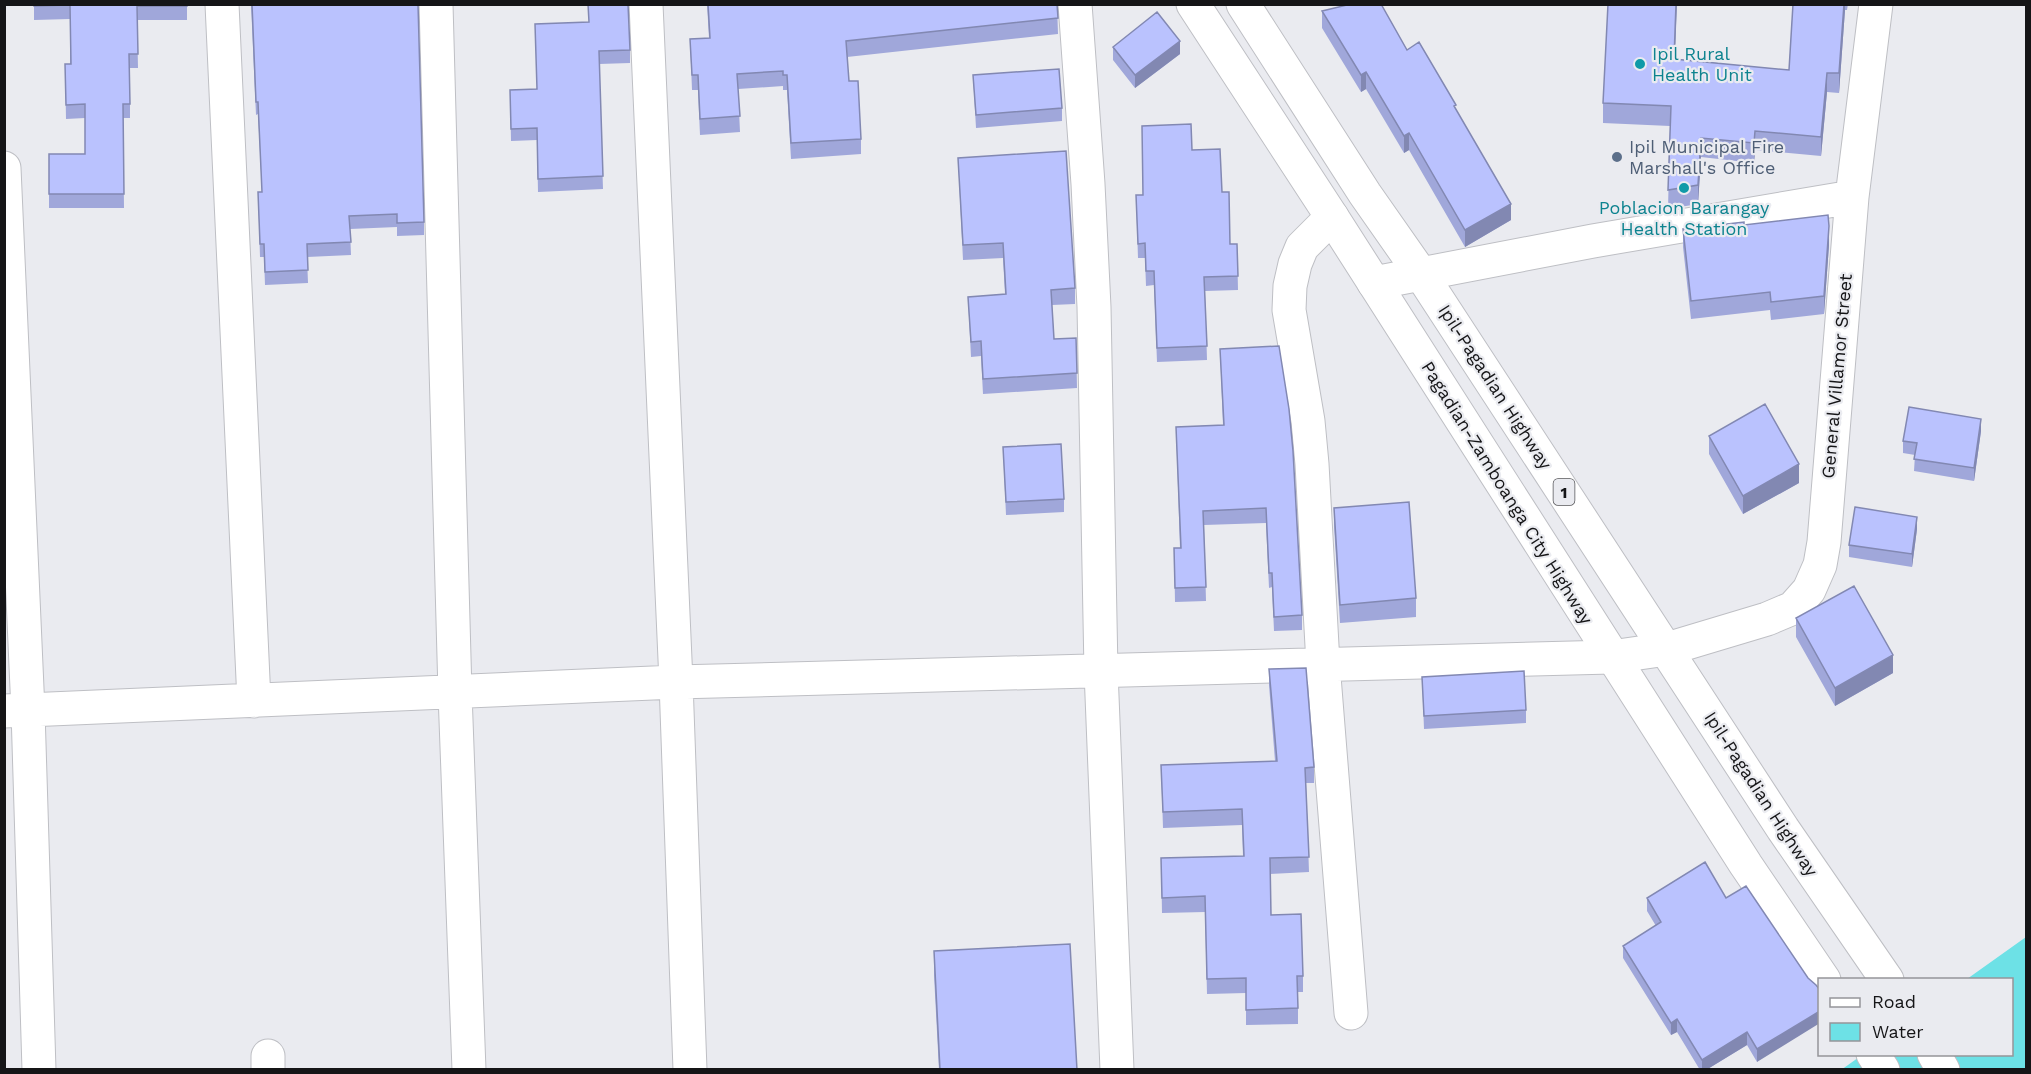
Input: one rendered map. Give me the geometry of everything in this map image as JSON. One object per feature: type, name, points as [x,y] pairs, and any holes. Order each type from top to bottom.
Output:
[{"type":"street","points":[[222,4],[254,701]]},
{"type":"street","points":[[436,4],[455,693],[469,1070]]},
{"type":"street","points":[[646,4],[676,682],[690,1070]]},
{"type":"street","points":[[1075,4],[1094,307],[1101,671],[1118,1070]]},
{"type":"street","name":"Pagadian-Zamboanga City Highway","points":[[1193,4],[1332,217],[1746,866],[1823,978]]},
{"type":"street","name":"Ipil-Pagadian Highway","points":[[1243,4],[1365,194],[1421,274],[1783,829],[1885,978]]},
{"type":"street","name":"General Villamor Street","points":[[16,711],[676,682],[1611,657],[1667,649],[1767,619],[1793,608],[1809,590],[1820,566],[1825,530],[1852,196],[1876,4]]},
{"type":"street","points":[[4,168],[16,711],[39,1070]]},
{"type":"street","points":[[1374,283],[1593,241],[1852,196]]},
{"type":"street","points":[[1332,217],[1302,247],[1290,286],[1289,310],[1308,422],[1312,464],[1323,663],[1351,1013]]},
{"type":"street","points":[[1874,1056],[1882,1070]]},
{"type":"street","points":[[1935,1056],[1943,1070]]},
{"type":"water","points":[[2026,937],[2026,1069],[1841,1070],[1861,1056],[2013,1056],[2013,978],[1968,978]]},
{"type":"building","points":[[34,4],[187,4],[187,6],[137,6],[138,54],[129,54],[130,104],[123,104],[124,194],[49,194],[49,154],[85,154],[85,104],[66,105],[65,64],[71,64],[70,5],[34,6]]},
{"type":"building","points":[[252,4],[418,4],[424,222],[397,223],[397,214],[349,216],[351,242],[307,244],[308,270],[265,272],[264,244],[260,244],[258,192],[262,192]]},
{"type":"building","points":[[588,4],[628,4],[630,50],[599,51],[603,176],[538,179],[537,128],[511,129],[510,90],[537,89],[535,24],[589,22]]},
{"type":"building","points":[[708,4],[1057,4],[1058,18],[846,41],[849,81],[858,81],[861,139],[791,143],[787,75],[783,75],[783,71],[737,74],[740,116],[700,119],[698,75],[692,75],[690,39],[710,38]]},
{"type":"building","points":[[1351,4],[1381,4],[1407,50],[1419,42],[1511,204],[1465,230],[1409,133],[1404,136],[1366,72],[1361,75],[1322,11]]},
{"type":"building","points":[[1608,4],[1676,4],[1674,59],[1789,70],[1793,4],[1844,4],[1839,73],[1827,73],[1821,137],[1755,131],[1754,143],[1701,138],[1698,185],[1668,190],[1671,106],[1603,103]]},
{"type":"building","points":[[1157,12],[1180,41],[1135,75],[1113,47]]},
{"type":"building","points":[[1059,69],[1062,108],[976,115],[973,75]]},
{"type":"building","points":[[1191,124],[1192,150],[1220,149],[1222,192],[1229,192],[1230,244],[1237,244],[1238,276],[1204,277],[1207,346],[1157,348],[1154,271],[1146,271],[1145,243],[1138,244],[1136,195],[1143,195],[1142,126]]},
{"type":"building","points":[[1066,151],[1075,288],[1051,290],[1054,339],[1076,338],[1077,373],[983,379],[981,341],[971,342],[968,297],[1006,294],[1003,243],[963,245],[958,158]]},
{"type":"building","points":[[1828,215],[1824,296],[1771,302],[1770,292],[1691,301],[1683,229],[1744,222],[1744,225]]},
{"type":"building","points":[[1279,346],[1293,451],[1302,615],[1274,617],[1266,508],[1203,511],[1206,587],[1175,588],[1174,548],[1181,548],[1176,427],[1224,425],[1220,349]]},
{"type":"building","points":[[1765,404],[1799,464],[1743,496],[1709,436]]},
{"type":"building","points":[[1909,407],[1981,419],[1974,468],[1914,459],[1917,443],[1903,441]]},
{"type":"building","points":[[1061,444],[1064,499],[1006,502],[1003,447]]},
{"type":"building","points":[[1409,502],[1416,598],[1340,605],[1334,508]]},
{"type":"building","points":[[1855,507],[1917,517],[1912,554],[1849,545]]},
{"type":"building","points":[[1854,586],[1893,655],[1835,688],[1796,618]]},
{"type":"building","points":[[1306,668],[1314,767],[1305,768],[1309,857],[1270,858],[1271,915],[1301,914],[1303,976],[1297,976],[1298,1008],[1246,1010],[1246,978],[1207,979],[1205,896],[1162,898],[1161,858],[1244,856],[1242,809],[1163,812],[1161,765],[1277,761],[1269,669]]},
{"type":"building","points":[[1524,671],[1526,710],[1424,716],[1422,677]]},
{"type":"building","points":[[1705,862],[1726,898],[1746,886],[1808,978],[1818,988],[1818,1012],[1757,1049],[1747,1032],[1702,1060],[1677,1019],[1671,1023],[1623,946],[1661,922],[1647,898]]},
{"type":"building","points":[[1070,944],[1077,1070],[940,1070],[934,951]]},
{"type":"place","name":"Ipil Rural Health Unit","points":[[1640,64]]},
{"type":"place","name":"Ipil Municipal Fire Marshall's Office","points":[[1617,157]]},
{"type":"place","name":"Poblacion Barangay Health Station","points":[[1684,188]]}]
